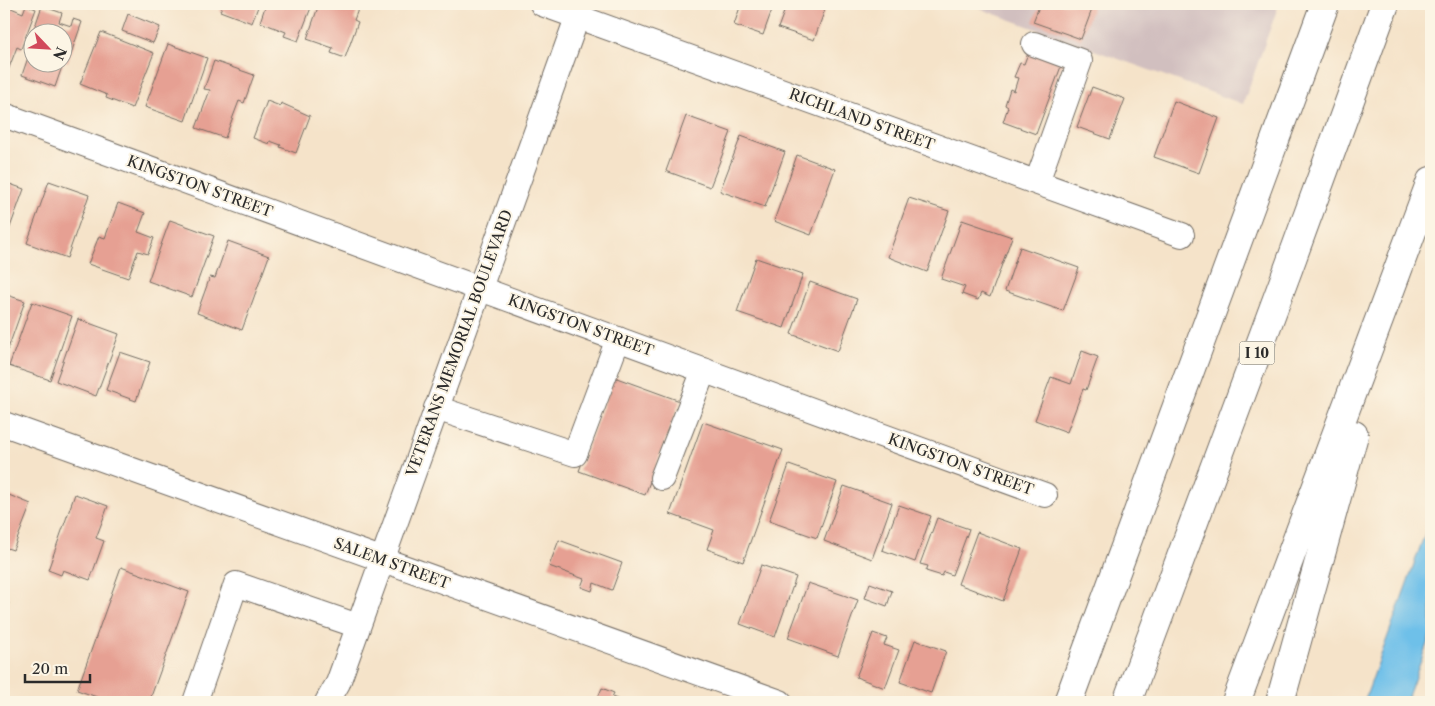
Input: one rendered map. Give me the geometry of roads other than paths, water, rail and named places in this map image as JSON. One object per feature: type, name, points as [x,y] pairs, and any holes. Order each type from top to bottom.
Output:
[{"type":"highway","points":[[1068,702],[1325,4]]},
{"type":"highway","name":"I 10","points":[[1127,702],[1385,4]]},
{"type":"highway","points":[[1236,702],[1431,181]]},
{"type":"highway","points":[[1280,702],[1399,270]]},
{"type":"street","name":"RICHLAND STREET","points":[[542,4],[580,10],[1182,235]]},
{"type":"street","name":"VETERANS MEMORIAL BOULEVARD","points":[[334,696],[381,560],[580,10]]},
{"type":"street","points":[[1034,44],[1080,61],[1037,182]]},
{"type":"street","name":"KINGSTON STREET","points":[[4,115],[1045,495]]},
{"type":"street","points":[[436,408],[575,454],[618,339]]},
{"type":"street","points":[[662,478],[704,370]]},
{"type":"street","name":"SALEM STREET","points":[[4,424],[780,702]]},
{"type":"street","points":[[195,702],[236,584],[358,626]]},
{"type":"water","points":[[1431,517],[1431,633],[1406,702],[1364,702]]}]
